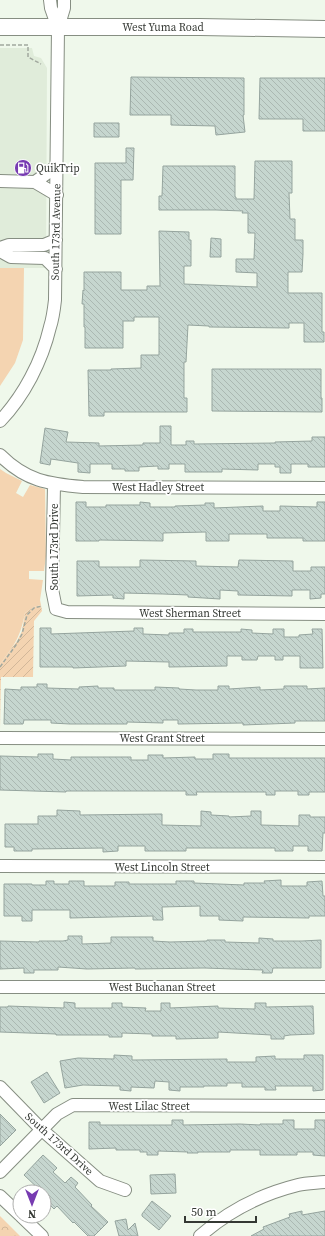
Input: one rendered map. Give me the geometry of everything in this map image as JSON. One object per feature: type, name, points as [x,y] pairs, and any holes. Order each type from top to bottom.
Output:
[{"type":"main road","name":"West Yuma Road","points":[[0,27],[200,27],[325,29]]},
{"type":"street","name":"South 173rd Avenue","points":[[50,0],[51,8],[58,28]]},
{"type":"street","name":"South 173rd Avenue","points":[[0,422],[26,386],[42,352],[50,327],[55,300],[58,28],[64,8],[64,0]]},
{"type":"street","points":[[36,182],[57,166]]},
{"type":"street","points":[[0,181],[36,182],[57,195]]},
{"type":"street","points":[[0,248],[9,245],[44,245],[56,240]]},
{"type":"street","points":[[0,251],[10,257],[45,258],[56,269]]},
{"type":"street","name":"West Hadley Street","points":[[0,454],[10,465],[27,476],[54,485],[83,487],[325,488]]},
{"type":"street","name":"South 173rd Drive","points":[[54,485],[52,589],[56,609]]},
{"type":"street","name":"West Sherman Street","points":[[56,609],[67,612],[325,614]]},
{"type":"street","name":"West Grant Street","points":[[0,738],[325,739]]},
{"type":"street","name":"West Lincoln Street","points":[[0,866],[325,867]]},
{"type":"street","name":"West Buchanan Street","points":[[0,987],[325,986]]},
{"type":"street","name":"South 173rd Drive","points":[[0,1087],[41,1129],[100,1181],[125,1190]]},
{"type":"street","name":"West Lilac Street","points":[[0,1172],[57,1114],[73,1105],[325,1106]]},
{"type":"street","points":[[200,1236],[231,1212],[257,1199],[298,1185],[325,1182]]},
{"type":"street","points":[[0,1196],[12,1208]]},
{"type":"street","points":[[29,1224],[42,1236]]},
{"type":"path","points":[[0,45],[28,45],[28,57],[41,64]]},
{"type":"path","points":[[0,667],[16,646],[22,634],[27,615],[34,608],[42,606]]},
{"type":"shaded area","name":"QuikTrip","points":[[0,48],[32,48],[34,56],[41,58],[47,68],[46,268],[0,268]]},
{"type":"green space","points":[[0,268],[24,268],[23,340],[15,363],[0,386]]},
{"type":"green space","points":[[0,469],[22,481],[16,493],[23,497],[30,485],[45,489],[46,556],[44,571],[29,571],[29,579],[43,580],[40,600],[41,605],[34,607],[25,613],[21,629],[16,640],[0,664]]},
{"type":"green space","points":[[41,605],[42,611],[34,621],[33,677],[1,677],[0,729],[0,664],[17,641],[22,631],[25,613],[34,607]]},
{"type":"green space","points":[[0,1216],[20,1236],[0,1236]]},
{"type":"building","points":[[131,77],[244,78],[243,115],[245,132],[216,135],[215,126],[171,125],[171,115],[130,115]]},
{"type":"building","points":[[260,78],[325,78],[325,131],[303,131],[303,119],[259,119]]},
{"type":"building","points":[[94,123],[119,123],[119,137],[94,137]]},
{"type":"building","points":[[126,148],[134,148],[133,180],[121,180],[121,234],[95,234],[95,163],[126,163]]},
{"type":"building","points":[[255,161],[292,161],[292,193],[289,193],[290,219],[295,219],[295,240],[303,240],[303,254],[302,272],[288,272],[288,293],[322,293],[322,332],[324,332],[324,342],[304,342],[304,323],[289,323],[289,328],[209,327],[188,325],[186,362],[184,362],[184,398],[187,398],[187,412],[104,412],[104,416],[89,416],[88,370],[141,368],[141,355],[159,355],[159,317],[134,317],[134,321],[123,321],[123,348],[85,348],[84,304],[82,304],[84,272],[121,272],[121,290],[147,290],[147,286],[160,286],[159,231],[189,232],[189,240],[191,240],[191,266],[184,266],[184,284],[257,287],[257,273],[236,272],[236,259],[254,259],[255,233],[248,233],[248,213],[242,213],[243,211],[216,210],[159,210],[159,196],[162,196],[163,166],[235,166],[236,199],[254,199]]},
{"type":"building","points":[[211,238],[221,239],[221,257],[210,257]]},
{"type":"building","points":[[212,369],[321,369],[322,412],[212,411]]},
{"type":"building","points":[[160,426],[171,426],[171,445],[186,445],[186,441],[194,441],[194,444],[275,443],[312,441],[312,437],[325,437],[325,467],[308,467],[308,464],[291,464],[291,473],[280,473],[280,467],[275,467],[275,464],[258,464],[258,470],[222,469],[222,472],[185,472],[185,464],[169,464],[169,469],[158,469],[158,466],[139,467],[139,471],[125,471],[125,469],[112,469],[112,464],[90,464],[90,473],[78,472],[78,463],[51,459],[50,465],[40,463],[45,428],[68,432],[66,442],[99,443],[99,446],[160,443]]},
{"type":"building","points":[[76,502],[86,502],[86,507],[106,507],[106,505],[140,505],[140,502],[150,503],[150,507],[175,507],[214,503],[214,508],[263,506],[263,511],[280,511],[280,506],[317,507],[317,502],[325,502],[325,541],[303,541],[303,538],[267,538],[267,534],[229,534],[229,541],[206,541],[206,532],[163,533],[163,541],[76,541]]},
{"type":"building","points":[[140,560],[196,561],[196,566],[238,567],[239,560],[293,561],[293,571],[311,571],[311,567],[325,567],[325,594],[321,594],[321,598],[310,599],[310,590],[292,590],[292,596],[238,595],[238,591],[220,590],[220,599],[188,597],[188,595],[124,593],[124,599],[113,598],[113,595],[77,596],[77,561],[99,561],[99,567],[140,567]]},
{"type":"building","points":[[40,628],[51,628],[51,634],[134,631],[134,628],[143,628],[143,634],[169,635],[169,633],[184,633],[184,629],[193,629],[193,632],[241,632],[241,629],[252,630],[252,633],[273,634],[273,629],[284,629],[284,637],[299,637],[299,635],[313,634],[312,629],[322,629],[323,668],[300,668],[300,656],[283,656],[283,660],[275,660],[275,656],[258,656],[257,660],[242,660],[242,656],[227,656],[227,666],[169,667],[169,662],[126,661],[126,666],[73,668],[40,667]]},
{"type":"building","points":[[37,684],[47,684],[47,688],[79,689],[79,687],[98,686],[98,688],[114,688],[114,690],[155,690],[155,687],[218,690],[218,686],[229,686],[229,689],[260,687],[260,690],[284,689],[284,686],[307,686],[307,689],[325,688],[325,721],[295,721],[295,723],[243,725],[243,723],[178,724],[178,720],[163,720],[163,723],[127,722],[127,724],[70,724],[51,723],[51,720],[24,720],[23,724],[4,724],[5,689],[21,690],[21,687],[37,687]]},
{"type":"building","points":[[38,754],[53,754],[53,759],[71,760],[71,757],[131,757],[131,760],[148,760],[148,755],[163,755],[163,758],[195,757],[195,759],[213,759],[213,754],[229,754],[229,758],[325,758],[325,792],[309,792],[309,795],[298,795],[298,791],[275,791],[275,795],[266,795],[266,792],[196,792],[197,795],[186,795],[186,791],[66,792],[0,790],[0,756],[38,757]]},
{"type":"building","points":[[57,810],[80,811],[80,815],[162,814],[162,825],[201,826],[201,811],[211,812],[211,815],[229,817],[251,816],[251,811],[261,811],[261,825],[299,826],[299,815],[310,815],[310,817],[325,817],[325,833],[323,833],[322,851],[308,851],[308,846],[293,846],[293,851],[275,851],[275,848],[186,848],[186,851],[145,851],[145,846],[118,846],[118,851],[103,852],[103,848],[32,849],[32,851],[14,851],[14,847],[5,847],[5,824],[38,824],[38,816],[57,816]]},
{"type":"building","points":[[281,880],[281,886],[307,886],[307,882],[322,881],[323,896],[325,896],[325,916],[309,916],[309,918],[243,917],[243,921],[219,920],[219,916],[200,916],[200,906],[162,907],[163,920],[153,920],[153,916],[70,918],[70,910],[32,910],[32,921],[22,921],[22,916],[4,916],[4,884],[46,885],[46,881],[54,881],[54,884],[69,884],[69,881],[84,881],[84,886],[115,886],[115,882],[129,882],[129,884],[176,884],[176,881],[194,881],[194,883],[244,885],[244,883],[265,883],[264,881]]},
{"type":"building","points":[[68,936],[82,936],[82,944],[111,943],[111,937],[153,937],[153,941],[170,942],[225,940],[225,942],[259,943],[259,938],[273,939],[273,941],[321,940],[321,968],[273,968],[272,973],[262,973],[263,970],[204,968],[87,969],[58,967],[58,970],[34,970],[34,973],[24,973],[24,968],[0,969],[0,941],[63,941],[68,940]]},
{"type":"building","points":[[64,1002],[75,1003],[75,1008],[112,1008],[112,1003],[122,1003],[122,1007],[146,1008],[145,1011],[161,1011],[161,1003],[170,1003],[170,1008],[218,1006],[218,1008],[255,1009],[255,1003],[266,1003],[266,1007],[313,1006],[314,1034],[290,1035],[284,1036],[284,1039],[271,1039],[271,1035],[218,1032],[218,1038],[176,1039],[176,1036],[152,1036],[152,1034],[122,1033],[122,1037],[109,1037],[109,1035],[56,1035],[0,1032],[0,1007],[64,1008]]},
{"type":"building","points":[[114,1055],[132,1056],[132,1060],[227,1059],[227,1062],[256,1062],[256,1057],[275,1056],[275,1059],[304,1059],[304,1055],[323,1055],[323,1090],[313,1091],[313,1086],[275,1086],[276,1090],[265,1090],[265,1087],[242,1087],[242,1083],[227,1083],[227,1086],[180,1087],[180,1091],[169,1090],[169,1082],[155,1081],[154,1088],[131,1087],[131,1091],[120,1090],[120,1086],[83,1085],[65,1088],[60,1061],[78,1058],[114,1059]]},
{"type":"building","points":[[47,1072],[60,1093],[44,1103],[31,1082]]},
{"type":"building","points":[[0,1114],[16,1130],[0,1146]]},
{"type":"building","points":[[172,1120],[183,1120],[183,1125],[260,1125],[283,1124],[283,1120],[294,1120],[294,1129],[315,1129],[315,1120],[325,1120],[325,1156],[313,1155],[313,1152],[297,1152],[297,1155],[260,1155],[260,1150],[230,1150],[230,1152],[198,1153],[158,1151],[158,1155],[147,1155],[147,1152],[140,1152],[140,1150],[116,1150],[116,1148],[89,1149],[89,1122],[100,1122],[100,1125],[172,1125]]},
{"type":"building","points":[[43,1155],[57,1168],[53,1172],[65,1183],[71,1177],[78,1183],[75,1187],[92,1205],[91,1206],[108,1222],[94,1236],[88,1236],[57,1206],[54,1209],[52,1207],[52,1184],[34,1184],[24,1175]]},
{"type":"building","points":[[175,1174],[176,1193],[151,1194],[150,1175]]},
{"type":"building","points":[[152,1201],[171,1216],[159,1230],[142,1216]]},
{"type":"building","points":[[302,1211],[302,1215],[325,1211],[325,1236],[251,1236],[264,1229],[263,1227],[290,1217],[289,1214]]},
{"type":"building","points":[[126,1219],[128,1230],[135,1223],[138,1236],[119,1236],[115,1221]]},
{"type":"place","name":"QuikTrip","points":[[23,168]]}]
